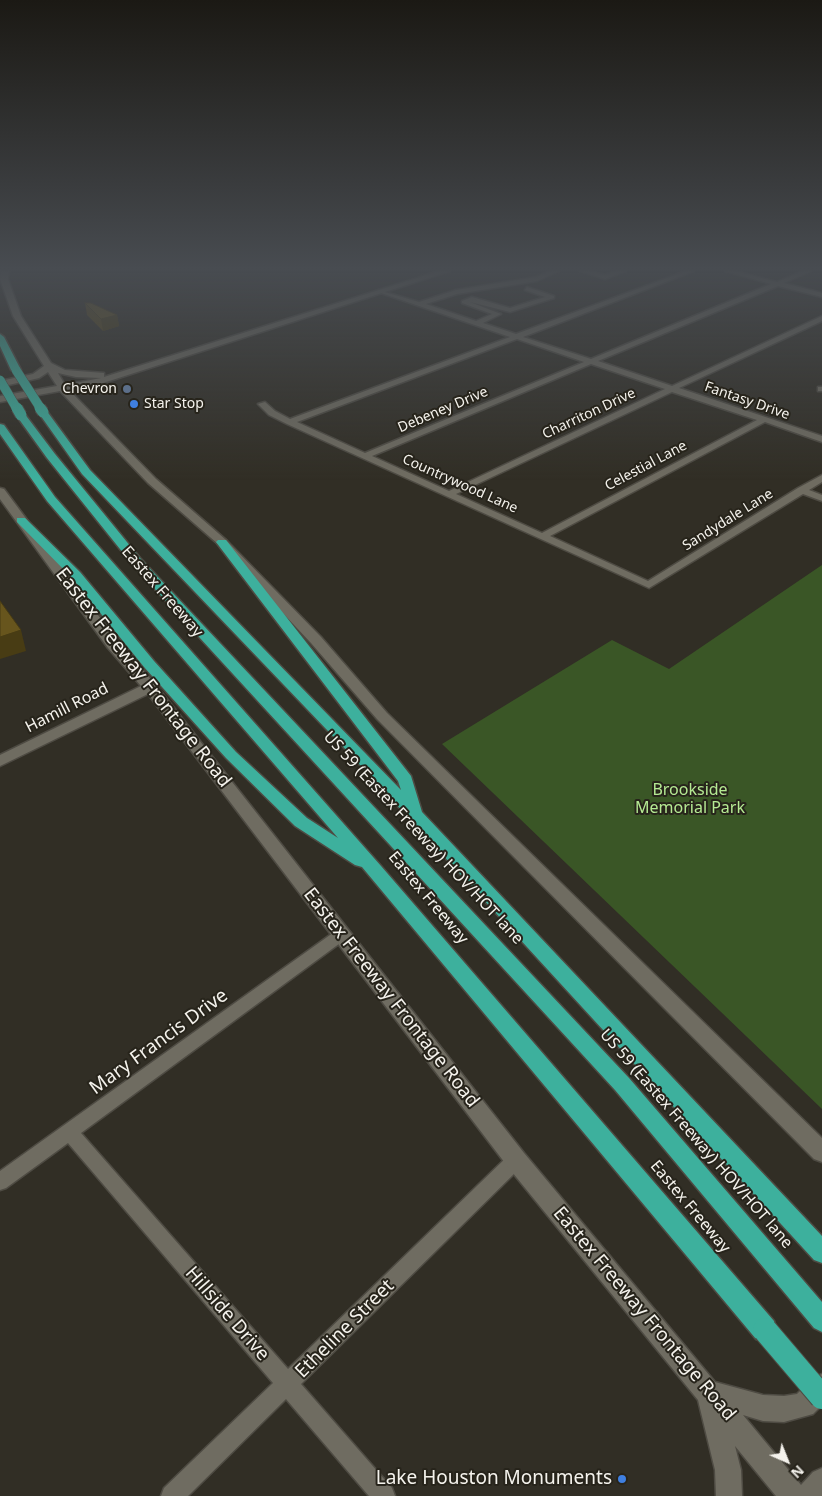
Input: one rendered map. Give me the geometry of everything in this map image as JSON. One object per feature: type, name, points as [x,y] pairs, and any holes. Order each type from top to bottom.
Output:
[{"type":"highway","name":"Eastex Freeway","points":[[2,341],[16,370],[43,412],[86,472],[192,580],[415,815],[822,1252]]},
{"type":"highway","name":"US 59 (Eastex Freeway) HOV/HOT lane","points":[[0,382],[50,456],[136,561],[622,1084],[822,1320]]},
{"type":"highway","name":"Eastex Freeway","points":[[0,427],[51,499],[375,870],[822,1397]]},
{"type":"highway","points":[[21,520],[76,575],[149,664],[232,755],[301,822],[375,870]]},
{"type":"highway","points":[[222,542],[406,780],[415,815]]},
{"type":"main road","points":[[33,341],[65,390],[152,481],[222,542],[316,640],[382,716],[822,1152]]},
{"type":"main road","points":[[0,399],[65,390],[128,373],[224,341]]},
{"type":"main road","points":[[0,407],[55,398],[65,390],[102,374],[177,356]]},
{"type":"main road","points":[[49,365],[63,372],[102,374]]},
{"type":"main road","points":[[0,382],[36,376],[44,372],[49,365]]},
{"type":"main road","points":[[0,392],[65,390]]},
{"type":"main road","name":"Eastex Freeway Frontage Road","points":[[0,492],[113,645],[150,687],[516,1160],[793,1496]]},
{"type":"main road","name":"Hamill Road","points":[[0,760],[150,687]]},
{"type":"main road","points":[[729,1496],[728,1470],[710,1393],[763,1408],[784,1409],[804,1405],[822,1387]]},
{"type":"main road","points":[[809,1496],[822,1481]]},
{"type":"street","points":[[290,422],[503,341]]},
{"type":"street","name":"Fantasy Drive","points":[[530,341],[822,439]]},
{"type":"street","name":"Debeney Drive","points":[[365,456],[639,341]]},
{"type":"street","name":"Charriton Drive","points":[[449,494],[774,341]]},
{"type":"street","name":"Countrywood Lane","points":[[262,404],[272,413],[290,422],[649,585]]},
{"type":"street","name":"Celestial Lane","points":[[543,536],[763,420]]},
{"type":"street","name":"Sandydale Lane","points":[[649,585],[822,478]]},
{"type":"street","points":[[801,490],[822,498]]},
{"type":"street","name":"Mary Francis Drive","points":[[0,1182],[342,934]]},
{"type":"street","name":"Hillside Drive","points":[[70,1133],[384,1496]]},
{"type":"street","name":"Etheline Street","points":[[172,1496],[288,1385],[516,1160]]},
{"type":"green space","name":"Brookside Memorial Park","points":[[822,565],[822,1109],[442,744],[612,640],[669,669]]},
{"type":"building","points":[[0,601],[21,630],[0,637]]},
{"type":"place","name":"Chevron","points":[[127,389]]},
{"type":"place","name":"Star Stop","points":[[134,404]]},
{"type":"place","name":"Lake Houston Monuments","points":[[622,1479]]}]
